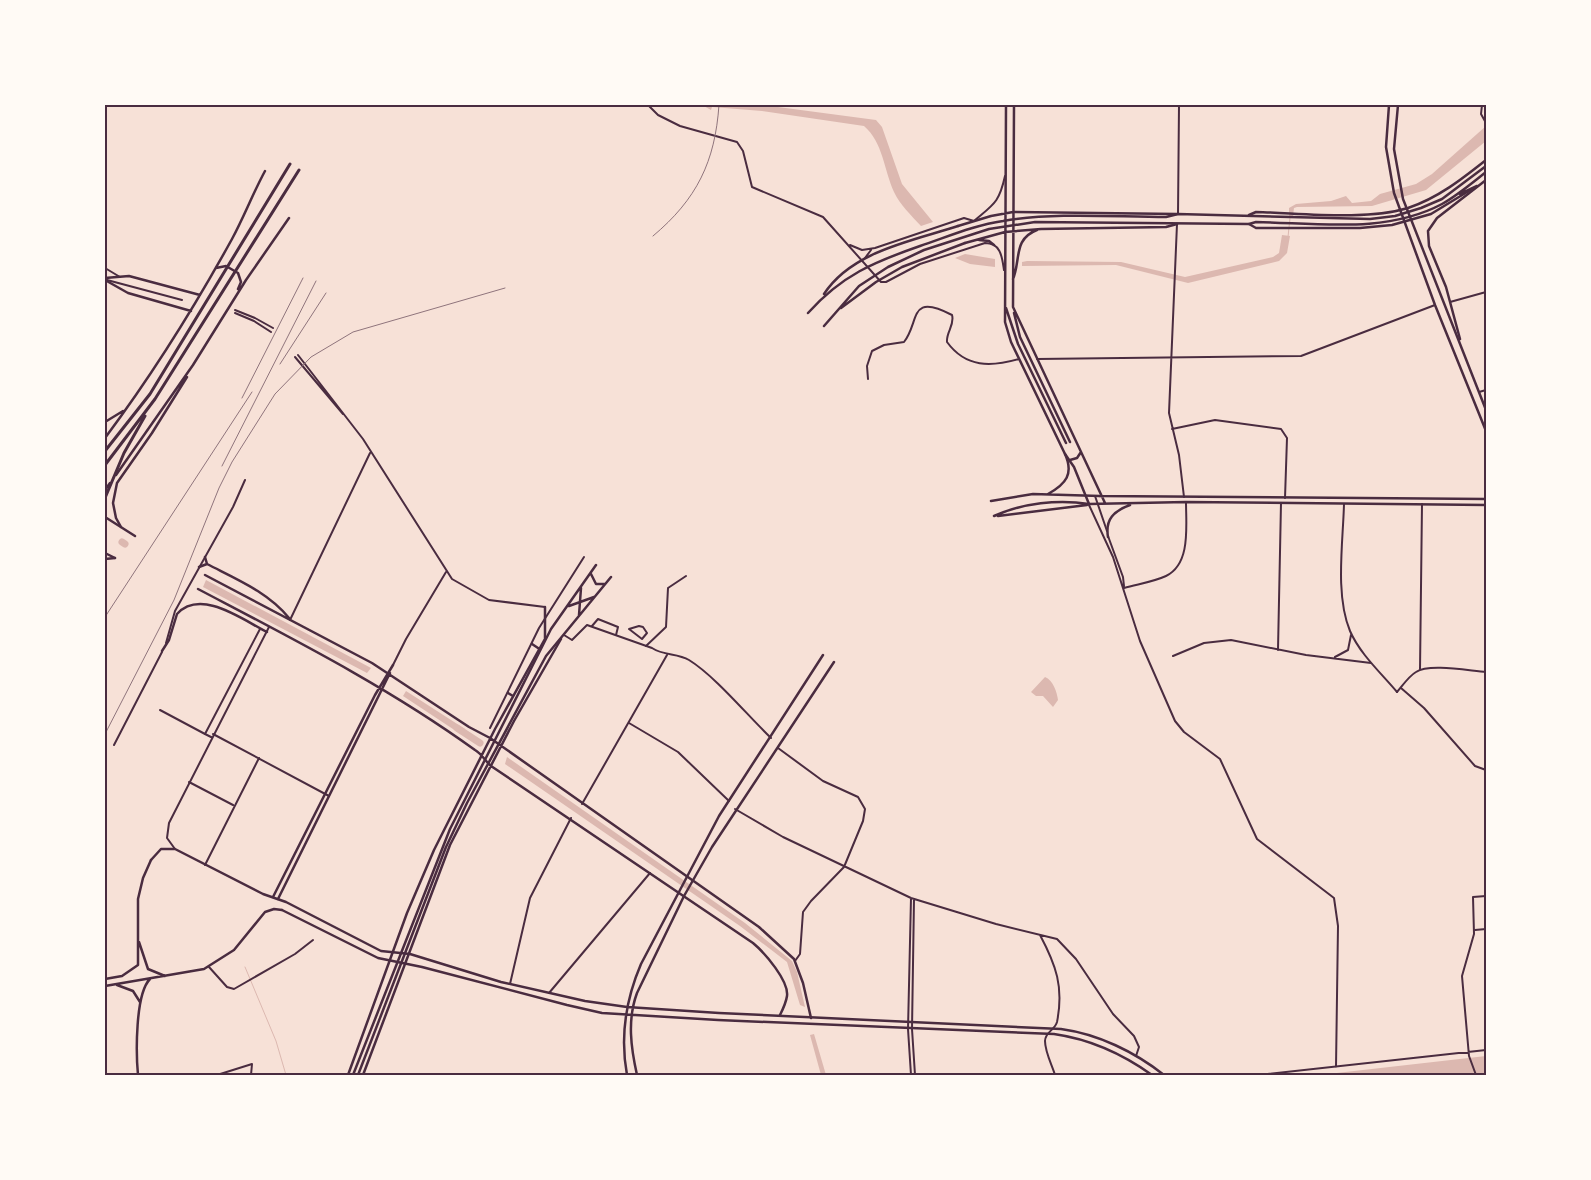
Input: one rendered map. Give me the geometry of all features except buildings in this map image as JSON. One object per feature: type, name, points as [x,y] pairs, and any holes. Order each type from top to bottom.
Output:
[{"type":"highway","points":[[105,452],[150,394],[290,164]]},
{"type":"highway","points":[[105,498],[124,453],[150,407],[299,170]]},
{"type":"highway","points":[[105,465],[150,407]]},
{"type":"main road","points":[[1006,105],[1004,270],[1007,329],[1065,454],[1069,468],[1067,479],[1061,486],[1046,494]]},
{"type":"main road","points":[[1014,105],[1013,307],[1020,337],[1070,442]]},
{"type":"main road","points":[[1389,105],[1386,132],[1387,159],[1400,210],[1435,305],[1486,431]]},
{"type":"main road","points":[[1398,105],[1394,150],[1400,190],[1460,339],[1486,410]]},
{"type":"main road","points":[[1249,215],[1256,212],[1364,214],[1400,210],[1443,191],[1486,160]]},
{"type":"main road","points":[[808,313],[830,285],[848,269],[870,256],[958,226],[1005,213],[1249,215],[1276,218],[1370,219],[1407,213],[1442,198],[1486,166]]},
{"type":"main road","points":[[105,438],[191,311],[266,171]]},
{"type":"main road","points":[[1454,196],[1486,172]]},
{"type":"main road","points":[[1249,224],[1256,228],[1360,228],[1405,223],[1444,208],[1486,180]]},
{"type":"main road","points":[[1460,339],[1446,287],[1429,246],[1430,228],[1437,218],[1486,180]]},
{"type":"main road","points":[[824,326],[859,286],[910,255],[976,232],[1003,226],[1035,222],[1153,222],[1177,224],[1249,224],[1256,222],[1383,223],[1422,213],[1481,184]]},
{"type":"main road","points":[[821,298],[863,268],[879,260],[988,224],[1034,217],[1153,217],[1178,214]]},
{"type":"main road","points":[[121,527],[116,518],[113,503],[117,483],[177,395],[236,295],[290,218]]},
{"type":"main road","points":[[838,310],[902,267],[972,241],[1005,232],[1040,229],[1166,227],[1177,224]]},
{"type":"main road","points":[[1012,281],[1017,271],[1019,245],[1026,236],[1040,229]]},
{"type":"main road","points":[[972,241],[982,240],[994,245]]},
{"type":"main road","points":[[215,269],[226,266],[238,273],[241,282],[236,295]]},
{"type":"main road","points":[[105,279],[129,276],[200,295]]},
{"type":"main road","points":[[105,279],[128,293],[191,311]]},
{"type":"main road","points":[[1005,304],[1018,344],[1066,443]]},
{"type":"main road","points":[[1013,307],[1105,504]]},
{"type":"main road","points":[[105,490],[193,365]]},
{"type":"main road","points":[[105,422],[126,409]]},
{"type":"main road","points":[[1069,459],[1076,459],[1080,452]]},
{"type":"main road","points":[[1065,454],[1089,504]]},
{"type":"main road","points":[[991,501],[1046,494],[1486,499]]},
{"type":"main road","points":[[1281,503],[1285,498]]},
{"type":"main road","points":[[994,516],[1012,510],[1043,504],[1074,502],[1089,504],[1186,502],[1486,506]]},
{"type":"main road","points":[[1108,537],[1108,526],[1111,517],[1118,510],[1133,503]]},
{"type":"main road","points":[[105,517],[135,536]]},
{"type":"main road","points":[[105,553],[115,558],[105,559]]},
{"type":"main road","points":[[205,557],[207,564],[255,589],[280,608],[290,620]]},
{"type":"main road","points":[[199,567],[207,564]]},
{"type":"main road","points":[[348,1075],[392,952],[434,850],[538,648],[596,565]]},
{"type":"main road","points":[[590,573],[596,584],[605,584]]},
{"type":"main road","points":[[205,575],[389,674],[469,727],[490,738],[754,923],[795,962],[804,984],[812,1018]]},
{"type":"main road","points":[[363,1075],[407,963],[450,845],[501,747],[561,639],[611,577]]},
{"type":"main road","points":[[579,616],[581,586]]},
{"type":"main road","points":[[198,589],[380,686],[482,756],[491,766],[571,818],[753,943],[770,961],[787,992],[780,1015]]},
{"type":"main road","points":[[567,606],[595,597]]},
{"type":"main road","points":[[162,651],[169,640],[176,616],[190,606],[205,604],[216,606],[267,632]]},
{"type":"main road","points":[[545,607],[545,638]]},
{"type":"main road","points":[[353,1075],[442,845],[551,629]]},
{"type":"main road","points":[[358,1075],[446,847],[540,666],[555,644],[561,639]]},
{"type":"main road","points":[[532,644],[538,648]]},
{"type":"main road","points":[[627,1075],[623,1046],[625,1016],[641,964],[686,876],[728,801],[771,738],[823,655]]},
{"type":"main road","points":[[637,1075],[631,1043],[632,1016],[637,993],[692,881],[735,809],[834,662]]},
{"type":"main road","points":[[278,899],[384,689],[393,665]]},
{"type":"main road","points":[[273,897],[380,686],[389,674]]},
{"type":"main road","points":[[508,693],[513,696]]},
{"type":"main road","points":[[105,979],[122,976],[138,965],[140,887],[151,860],[162,849],[175,849],[381,951],[410,954],[510,984],[549,993],[633,1008],[1054,1028],[1088,1035],[1136,1056],[1164,1075]]},
{"type":"main road","points":[[105,986],[209,967],[234,950],[265,912],[274,909],[282,910],[378,958],[407,963],[567,1005],[625,1016],[1048,1034],[1069,1037],[1097,1046],[1122,1057],[1151,1074]]},
{"type":"main road","points":[[138,936],[145,965],[152,972],[168,976]]},
{"type":"main road","points":[[138,1075],[140,1003],[143,990],[151,978]]},
{"type":"main road","points":[[114,985],[132,991],[140,1003]]},
{"type":"street","points":[[648,105],[658,115],[680,126],[737,142],[743,151],[752,187],[819,214],[881,282],[920,264],[985,243],[994,245],[1000,253],[1004,270]]},
{"type":"street","points":[[1178,214],[1179,105]]},
{"type":"street","points":[[1482,105],[1481,114],[1486,123]]},
{"type":"street","points":[[848,244],[862,250],[876,248],[964,218],[974,221],[998,200],[1005,173]]},
{"type":"street","points":[[1177,224],[1168,413],[1179,455],[1184,497]]},
{"type":"street","points":[[864,263],[867,253],[876,248]]},
{"type":"street","points":[[105,268],[120,277]]},
{"type":"street","points":[[105,279],[182,300]]},
{"type":"street","points":[[1450,302],[1486,292]]},
{"type":"street","points":[[1037,359],[1301,356],[1435,305]]},
{"type":"street","points":[[868,379],[867,366],[872,351],[884,345],[904,342],[915,313],[923,308],[932,308],[952,315],[953,320],[947,340],[964,359],[987,364],[1020,359]]},
{"type":"street","points":[[271,332],[235,312],[256,318],[273,328]]},
{"type":"street","points":[[297,356],[350,421],[446,572],[457,584],[489,600],[545,607]]},
{"type":"street","points":[[1479,392],[1486,390]]},
{"type":"street","points":[[1171,429],[1220,420],[1281,429],[1287,438],[1285,498]]},
{"type":"street","points":[[290,620],[371,452]]},
{"type":"street","points":[[114,745],[162,651],[175,611],[245,480]]},
{"type":"street","points":[[1095,496],[1123,577],[1124,588]]},
{"type":"street","points":[[1124,588],[1163,578],[1179,565],[1184,556],[1186,502]]},
{"type":"street","points":[[1278,650],[1281,503]]},
{"type":"street","points":[[1344,503],[1342,598],[1351,632],[1372,663],[1398,692],[1415,672],[1420,670],[1437,668],[1486,672]]},
{"type":"street","points":[[1089,504],[1124,588],[1142,646],[1177,724],[1220,759],[1257,839],[1334,898],[1338,926],[1336,1067]]},
{"type":"street","points":[[1420,670],[1422,504]]},
{"type":"street","points":[[490,728],[545,618],[584,556]]},
{"type":"street","points":[[393,665],[406,638],[446,572]]},
{"type":"street","points":[[646,646],[666,627],[668,588],[686,576]]},
{"type":"street","points":[[592,626],[598,619],[618,627],[616,635]]},
{"type":"street","points":[[564,635],[572,640],[587,625],[667,655],[683,657],[698,666],[771,738]]},
{"type":"street","points":[[643,626],[647,633],[642,639],[629,630],[632,627],[643,626]]},
{"type":"street","points":[[175,849],[168,841],[166,830],[211,737],[269,627]]},
{"type":"street","points":[[205,734],[260,628]]},
{"type":"street","points":[[1332,658],[1348,650],[1351,632]]},
{"type":"street","points":[[1173,656],[1199,645],[1221,640],[1241,641],[1278,650],[1372,663]]},
{"type":"street","points":[[582,804],[667,655]]},
{"type":"street","points":[[1400,688],[1424,708],[1475,766],[1486,770]]},
{"type":"street","points":[[160,710],[211,737]]},
{"type":"street","points":[[629,723],[678,752],[728,801]]},
{"type":"street","points":[[213,734],[329,796]]},
{"type":"street","points":[[776,747],[810,773],[858,797],[865,809],[863,820],[844,867],[810,901],[803,912],[800,954],[795,962]]},
{"type":"street","points":[[205,865],[259,758]]},
{"type":"street","points":[[189,782],[234,806]]},
{"type":"street","points":[[735,809],[783,837],[913,898],[1059,941],[1076,959],[1113,1014],[1136,1038],[1138,1047],[1136,1056]]},
{"type":"street","points":[[510,984],[530,898],[571,818]]},
{"type":"street","points":[[549,993],[650,873]]},
{"type":"street","points":[[1476,1075],[1468,1054],[1462,974],[1475,930],[1473,897],[1486,896]]},
{"type":"street","points":[[911,1075],[910,1021],[913,898]]},
{"type":"street","points":[[1475,930],[1486,929]]},
{"type":"street","points":[[1040,935],[1059,978],[1058,1011],[1054,1028],[1048,1034],[1046,1045],[1055,1075]]},
{"type":"street","points":[[209,967],[229,988],[234,989],[295,954],[313,940]]},
{"type":"street","points":[[910,1029],[915,1075]]},
{"type":"street","points":[[1258,1075],[1468,1054],[1486,1050]]},
{"type":"street","points":[[217,1075],[252,1064],[251,1075]]},
{"type":"shaded area","points":[[702,105],[778,107],[876,120],[882,127],[902,184],[933,222],[921,226],[899,201],[894,192],[879,148],[864,126],[762,111],[712,107],[711,110]]},
{"type":"shaded area","points":[[1486,126],[1486,141],[1426,190],[1372,206],[1297,207],[1294,208],[1293,216],[1289,216],[1289,208],[1296,204],[1331,201],[1346,196],[1352,203],[1371,201],[1380,194],[1416,184],[1432,174]]},
{"type":"shaded area","points":[[1282,235],[1290,236],[1287,253],[1279,261],[1188,283],[1116,265],[1022,266],[1022,262],[1027,261],[1121,262],[1185,277],[1273,257],[1279,253]]},
{"type":"shaded area","points":[[965,254],[995,259],[995,267],[970,264],[955,258]]},
{"type":"shaded area","points":[[206,580],[371,668],[367,673],[203,587]]},
{"type":"shaded area","points":[[1045,677],[1052,683],[1057,693],[1058,700],[1053,707],[1043,696],[1036,696],[1031,692]]},
{"type":"shaded area","points":[[406,691],[465,729],[462,735],[403,696]]},
{"type":"shaded area","points":[[507,757],[745,923],[792,961],[797,972],[805,1007],[800,1005],[787,962],[740,926],[505,764]]},
{"type":"shaded area","points":[[814,1034],[826,1075],[821,1075],[810,1035]]},
{"type":"shaded area","points":[[1486,1056],[1486,1075],[1319,1075]]},
{"type":"waterway","points":[[1288,237],[1290,218]]},
{"type":"waterway","points":[[457,728],[480,743]]},
{"type":"waterway","points":[[245,967],[276,1041],[286,1075]]},
{"type":"railway","points":[[653,236],[681,208],[701,178],[713,144],[719,105]]},
{"type":"railway","points":[[242,398],[303,278]]},
{"type":"railway","points":[[222,466],[316,281]]},
{"type":"railway","points":[[105,734],[174,600],[219,488],[232,462],[275,394],[311,357],[353,332],[505,288]]},
{"type":"railway","points":[[280,364],[326,293]]},
{"type":"railway","points":[[105,617],[252,392]]}]
